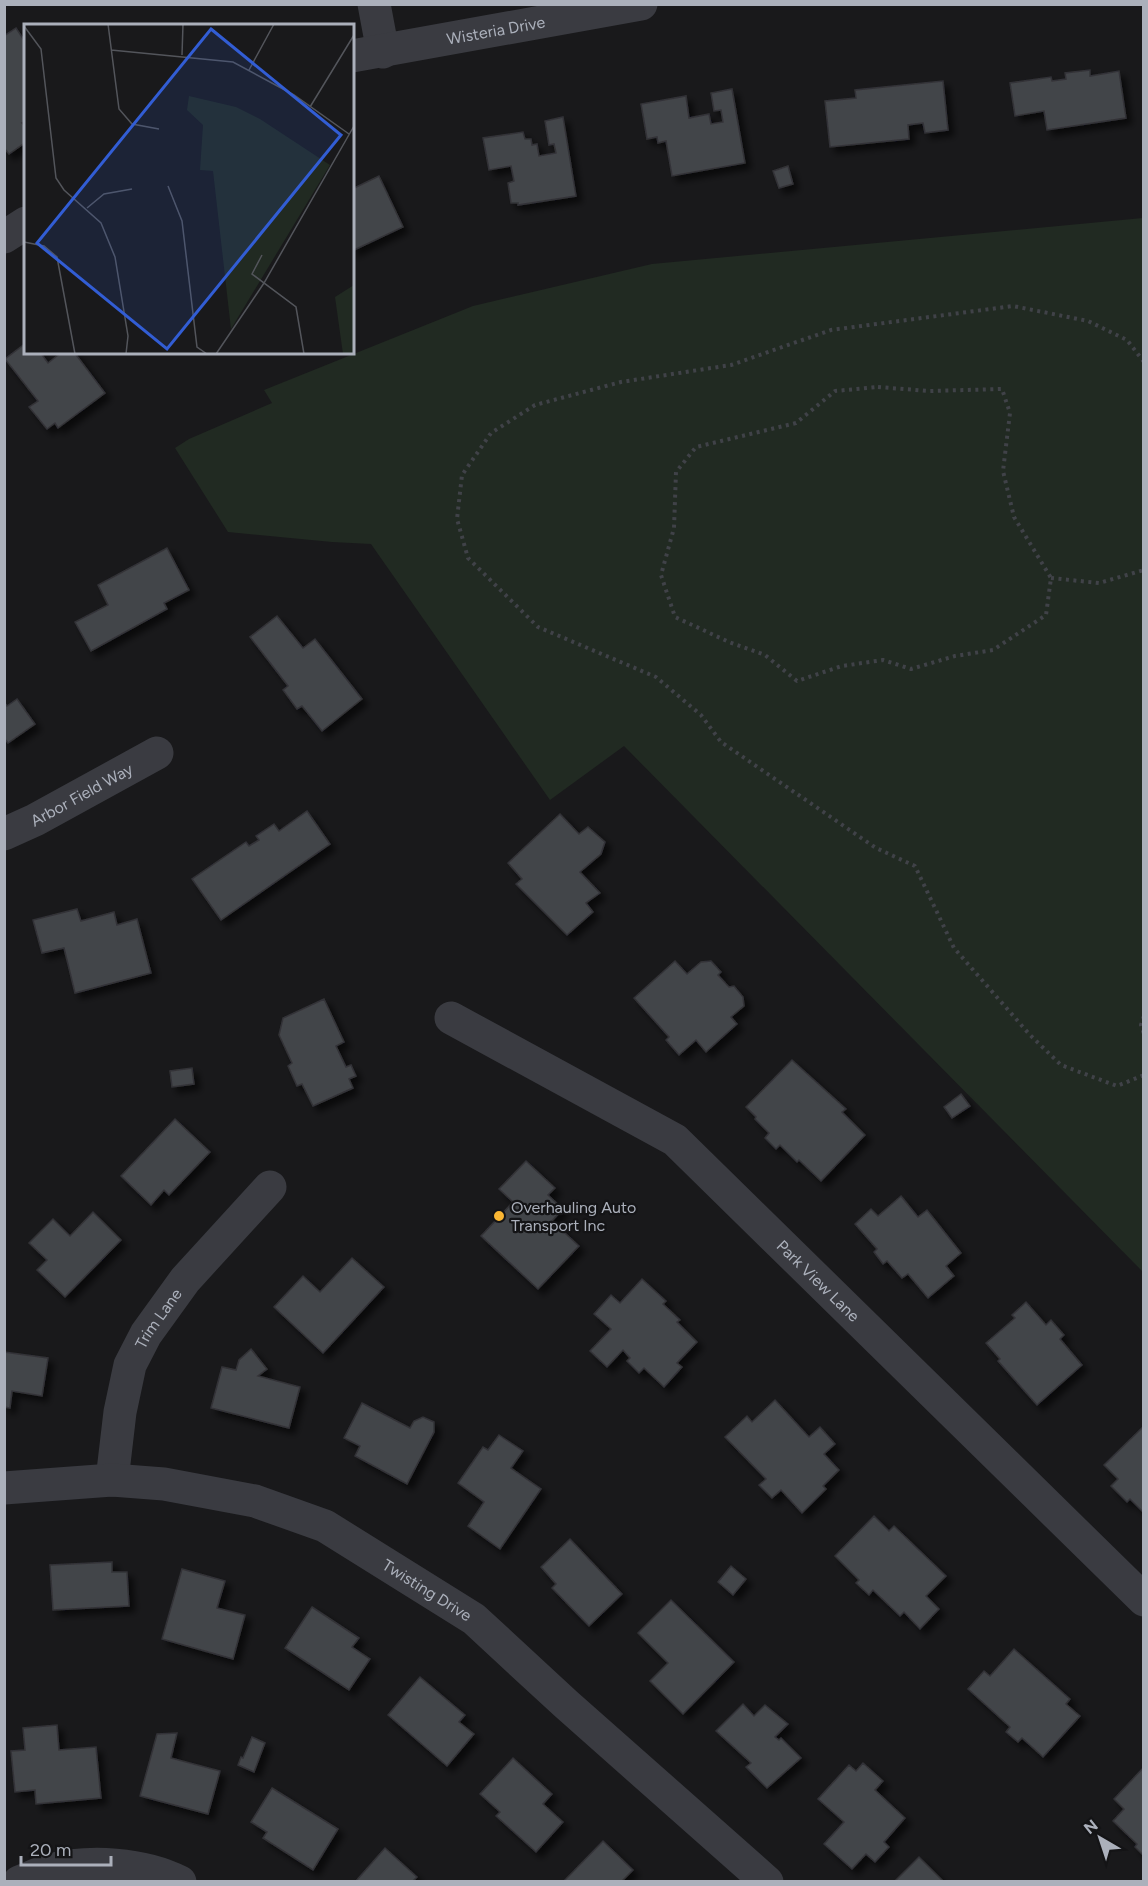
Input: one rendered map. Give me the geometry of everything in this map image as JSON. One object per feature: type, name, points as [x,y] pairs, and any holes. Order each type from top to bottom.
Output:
[{"type":"street","points":[[368,54],[374,4]]},
{"type":"street","name":"Wisteria Drive","points":[[368,54],[641,4]]},
{"type":"street","points":[[4,237],[24,224]]},
{"type":"street","name":"Arbor Field Way","points":[[4,834],[35,820],[157,753]]},
{"type":"street","name":"Park View Lane","points":[[451,1018],[675,1140],[1143,1600]]},
{"type":"street","name":"Trim Lane","points":[[112,1480],[120,1412],[130,1365],[135,1354],[146,1334],[185,1280],[270,1187]]},
{"type":"street","name":"Twisting Drive","points":[[4,1488],[112,1480],[164,1484],[255,1501],[325,1526],[474,1619],[566,1704],[767,1881]]},
{"type":"street","points":[[19,1881],[51,1870],[98,1864],[143,1869],[180,1881]]},
{"type":"path","points":[[1143,362],[1128,340],[1088,321],[1013,306],[831,330],[730,365],[621,382],[535,405],[491,433],[462,475],[457,519],[468,558],[538,627],[656,677],[701,715],[721,742],[876,848],[915,867],[954,948],[1030,1035],[1061,1065],[1117,1086],[1143,1075]]},
{"type":"path","points":[[878,387],[929,391],[1002,389],[1010,413],[1003,471],[1014,517],[1051,578],[1046,615],[993,650],[955,656],[911,669],[883,660],[842,666],[797,681],[765,655],[729,642],[675,617],[661,575],[674,528],[676,472],[696,447],[796,423],[835,391],[878,387]]},
{"type":"path","points":[[1051,578],[1099,583],[1143,570]]},
{"type":"path","points":[[1143,1016],[1143,1034]]},
{"type":"shaded area","points":[[1144,218],[1143,1272],[624,746],[550,800],[371,544],[228,532],[175,448],[189,439],[272,403],[264,390],[473,306],[652,264]]},
{"type":"building","points":[[16,28],[24,40],[24,122],[22,123],[24,143],[9,154],[4,148],[4,36]]},
{"type":"building","points":[[1090,70],[1090,76],[1119,71],[1126,118],[1047,130],[1044,111],[1015,116],[1010,83],[1051,77],[1052,81],[1066,79],[1065,73]]},
{"type":"building","points":[[943,81],[948,130],[925,133],[923,123],[908,125],[909,139],[830,147],[825,101],[856,98],[855,90]]},
{"type":"building","points":[[732,89],[745,163],[672,176],[666,141],[658,143],[657,137],[647,139],[641,104],[686,96],[689,118],[709,114],[711,124],[723,122],[721,110],[714,111],[711,93]]},
{"type":"building","points":[[563,117],[576,196],[518,205],[518,203],[511,203],[508,183],[514,181],[511,166],[489,170],[483,138],[523,132],[525,139],[531,139],[532,145],[537,144],[539,156],[556,153],[554,144],[549,145],[545,121]]},
{"type":"building","points":[[788,166],[793,184],[779,188],[773,171]]},
{"type":"building","points":[[379,176],[403,227],[354,250],[354,188]]},
{"type":"building","points":[[24,345],[24,354],[41,354],[48,363],[59,354],[76,354],[105,393],[58,428],[55,423],[47,429],[29,407],[38,401],[5,359]]},
{"type":"building","points":[[167,548],[189,590],[164,603],[167,609],[91,651],[75,622],[108,605],[98,585]]},
{"type":"building","points":[[277,616],[303,648],[315,639],[362,699],[322,731],[302,706],[297,709],[283,690],[288,686],[250,637]]},
{"type":"building","points":[[17,699],[35,724],[8,743],[4,738],[4,702],[7,706]]},
{"type":"building","points":[[307,811],[330,844],[221,920],[192,879],[246,842],[249,846],[259,840],[256,836],[274,824],[279,831]]},
{"type":"building","points":[[560,814],[579,834],[588,827],[605,842],[601,854],[580,872],[600,893],[586,903],[593,912],[567,935],[516,884],[522,879],[508,863]]},
{"type":"building","points":[[77,909],[81,921],[114,912],[117,925],[137,919],[151,973],[75,993],[64,948],[42,953],[33,920]]},
{"type":"building","points":[[675,961],[687,974],[701,962],[711,961],[721,972],[718,975],[729,987],[734,986],[743,997],[744,1006],[731,1017],[737,1024],[706,1052],[696,1040],[679,1055],[666,1040],[669,1037],[634,998]]},
{"type":"building","points":[[324,999],[344,1042],[336,1046],[346,1067],[351,1065],[356,1076],[349,1079],[353,1088],[313,1106],[302,1084],[297,1086],[288,1066],[292,1063],[279,1035],[283,1018]]},
{"type":"building","points":[[792,1060],[846,1109],[842,1112],[865,1135],[821,1181],[780,1145],[776,1149],[765,1138],[769,1133],[746,1107]]},
{"type":"building","points":[[192,1068],[194,1084],[172,1087],[170,1071]]},
{"type":"building","points":[[961,1094],[970,1106],[952,1118],[944,1107]]},
{"type":"building","points":[[175,1119],[210,1152],[169,1195],[164,1190],[151,1205],[121,1176]]},
{"type":"building","points":[[526,1161],[555,1188],[548,1195],[563,1209],[552,1221],[579,1246],[538,1289],[481,1236],[513,1202],[499,1189]]},
{"type":"building","points":[[901,1196],[918,1217],[927,1210],[961,1253],[946,1266],[954,1276],[928,1298],[908,1274],[902,1278],[887,1261],[883,1264],[874,1252],[877,1249],[855,1224],[871,1209],[878,1216]]},
{"type":"building","points":[[93,1212],[121,1240],[65,1297],[37,1270],[47,1260],[29,1243],[53,1219],[70,1236]]},
{"type":"building","points":[[352,1258],[384,1287],[323,1353],[274,1307],[303,1276],[320,1292]]},
{"type":"building","points":[[642,1279],[666,1301],[663,1304],[680,1320],[677,1322],[697,1342],[677,1363],[682,1367],[664,1387],[644,1368],[639,1373],[627,1361],[630,1358],[623,1350],[607,1367],[590,1351],[611,1329],[594,1314],[611,1295],[620,1303]]},
{"type":"building","points":[[1026,1302],[1046,1325],[1051,1320],[1064,1335],[1060,1339],[1082,1365],[1037,1405],[998,1361],[1000,1359],[986,1343],[1015,1318],[1012,1315]]},
{"type":"building","points":[[251,1349],[267,1369],[258,1376],[300,1387],[289,1428],[211,1408],[222,1367],[236,1370],[239,1360]]},
{"type":"building","points":[[4,1352],[48,1358],[42,1396],[12,1391],[10,1408],[4,1407]]},
{"type":"building","points":[[775,1400],[809,1437],[820,1427],[835,1444],[824,1454],[839,1470],[823,1486],[826,1489],[802,1513],[781,1490],[772,1498],[759,1485],[766,1479],[725,1437],[747,1416],[752,1422]]},
{"type":"building","points":[[362,1403],[410,1428],[414,1421],[423,1417],[434,1422],[434,1432],[407,1484],[355,1456],[360,1446],[344,1438]]},
{"type":"building","points":[[1142,1428],[1144,1429],[1144,1513],[1130,1499],[1127,1502],[1111,1486],[1118,1479],[1104,1465]]},
{"type":"building","points":[[499,1435],[523,1451],[511,1468],[541,1489],[500,1549],[468,1526],[484,1502],[458,1483],[483,1447],[488,1450]]},
{"type":"building","points":[[874,1516],[889,1531],[894,1526],[946,1576],[926,1596],[939,1609],[920,1629],[904,1612],[900,1616],[873,1590],[869,1595],[856,1583],[859,1580],[835,1556]]},
{"type":"building","points":[[570,1539],[622,1594],[589,1626],[552,1588],[556,1584],[541,1567]]},
{"type":"building","points":[[112,1562],[112,1572],[127,1572],[129,1606],[53,1610],[50,1565]]},
{"type":"building","points":[[731,1566],[746,1579],[733,1595],[718,1582]]},
{"type":"building","points":[[182,1569],[225,1581],[217,1608],[245,1615],[233,1659],[162,1639]]},
{"type":"building","points":[[671,1600],[734,1662],[683,1714],[650,1681],[668,1663],[638,1633]]},
{"type":"building","points":[[312,1607],[359,1638],[352,1647],[370,1659],[349,1690],[285,1648]]},
{"type":"building","points":[[1014,1649],[1070,1699],[1066,1704],[1080,1716],[1043,1757],[1022,1738],[1018,1742],[1006,1732],[1010,1727],[968,1689],[984,1671],[990,1676]]},
{"type":"building","points":[[420,1677],[465,1715],[459,1722],[474,1734],[447,1766],[388,1715]]},
{"type":"building","points":[[743,1704],[754,1716],[765,1705],[788,1724],[775,1737],[779,1740],[781,1738],[801,1758],[767,1788],[746,1767],[751,1763],[716,1731]]},
{"type":"building","points":[[57,1725],[59,1750],[96,1747],[101,1798],[36,1804],[35,1790],[15,1792],[11,1751],[25,1750],[23,1728]]},
{"type":"building","points":[[177,1733],[171,1758],[220,1771],[208,1814],[140,1796],[157,1734]]},
{"type":"building","points":[[252,1737],[265,1743],[254,1772],[238,1765]]},
{"type":"building","points":[[513,1758],[552,1794],[543,1804],[563,1822],[536,1852],[496,1816],[500,1812],[480,1794]]},
{"type":"building","points":[[863,1763],[883,1781],[875,1790],[905,1818],[884,1842],[889,1847],[875,1862],[866,1854],[852,1869],[824,1844],[844,1822],[818,1799],[849,1765],[856,1771]]},
{"type":"building","points":[[1143,1768],[1144,1856],[1135,1847],[1137,1844],[1113,1821],[1124,1809],[1114,1799]]},
{"type":"building","points":[[272,1788],[338,1829],[313,1870],[263,1838],[267,1832],[251,1822]]},
{"type":"building","points":[[603,1841],[633,1870],[621,1882],[563,1882]]},
{"type":"building","points":[[385,1848],[417,1877],[414,1880],[416,1882],[355,1882]]},
{"type":"building","points":[[919,1857],[944,1882],[894,1882]]},
{"type":"place","name":"Overhauling Auto Transport Inc","points":[[499,1216]]}]
